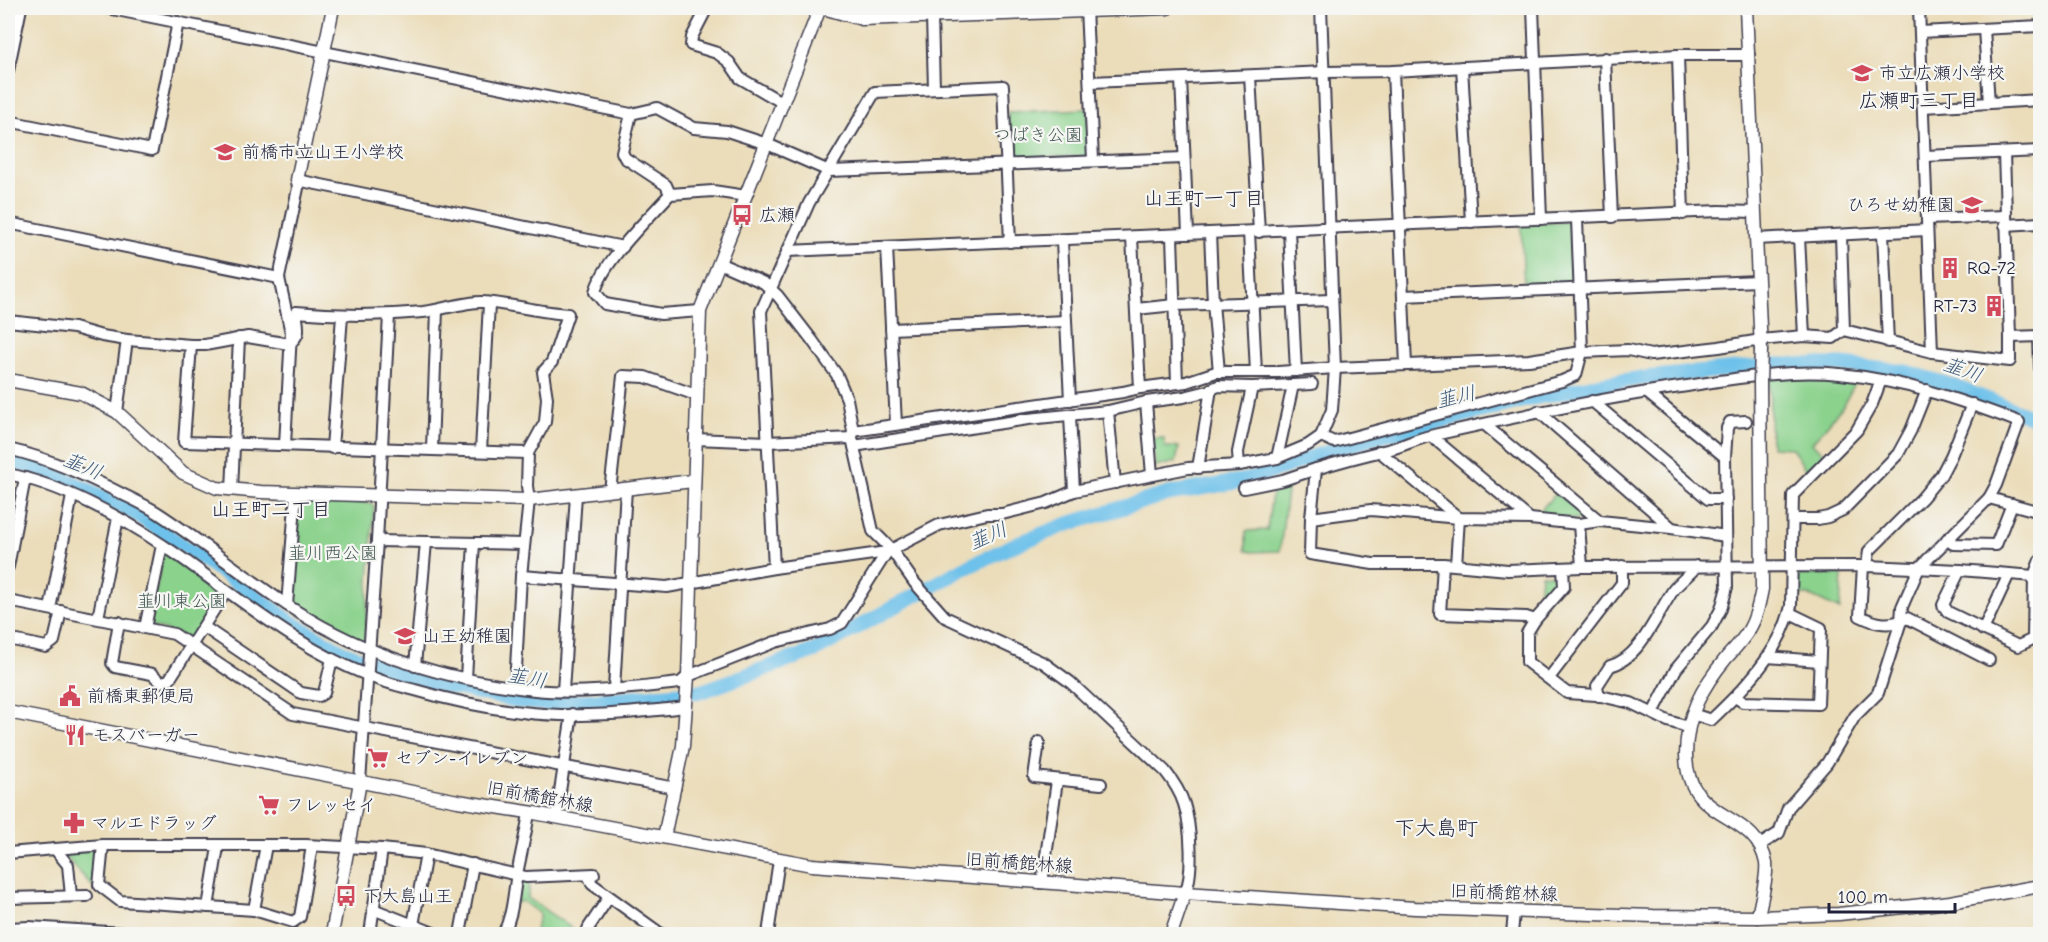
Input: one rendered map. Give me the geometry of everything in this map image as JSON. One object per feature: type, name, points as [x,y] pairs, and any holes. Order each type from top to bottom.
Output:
[{"type":"street","points":[[8,71],[21,8]]},
{"type":"street","points":[[107,8],[631,114],[657,108],[694,128],[726,131],[767,144],[829,171],[1184,158]]},
{"type":"street","points":[[285,445],[291,333],[279,278],[333,8]]},
{"type":"street","points":[[707,8],[692,37],[691,45],[717,53],[729,62],[745,82],[783,103]]},
{"type":"street","points":[[664,837],[683,746],[700,310],[822,8],[862,19],[934,12],[1168,8]]},
{"type":"street","points":[[521,576],[667,587],[889,551],[939,525],[1035,506],[1074,491],[1198,468],[1239,465],[1277,458],[1308,445],[1321,436],[1332,410],[1335,368],[1321,8]]},
{"type":"street","points":[[1533,8],[1537,165],[1541,219]]},
{"type":"street","points":[[1746,8],[1761,345],[1762,589],[1757,612],[1749,630],[1712,675],[1692,714],[1688,726],[1686,758],[1690,778],[1696,792],[1708,806],[1746,829],[1760,846],[1766,865],[1758,917]]},
{"type":"street","points":[[1919,8],[1932,352]]},
{"type":"street","points":[[1086,9],[1093,160]]},
{"type":"street","points":[[934,12],[934,88]]},
{"type":"street","points":[[8,121],[152,150],[178,22]]},
{"type":"street","points":[[1920,32],[2040,26]]},
{"type":"street","points":[[1984,29],[1989,103]]},
{"type":"street","points":[[1091,82],[1393,71],[1678,55],[1749,55]]},
{"type":"street","points":[[1678,55],[1683,214]]},
{"type":"street","points":[[1605,58],[1612,217]]},
{"type":"street","points":[[1462,67],[1471,222]]},
{"type":"street","points":[[1393,71],[1406,365]]},
{"type":"street","points":[[1250,76],[1256,372]]},
{"type":"street","points":[[1181,79],[1188,234]]},
{"type":"street","points":[[774,568],[761,310],[809,203],[875,92],[1003,86],[1010,242]]},
{"type":"street","points":[[1923,107],[2040,100]]},
{"type":"street","points":[[631,114],[622,152],[625,158],[666,185],[670,194]]},
{"type":"street","points":[[1925,156],[2040,151]]},
{"type":"street","points":[[1844,330],[1932,352],[2010,361],[2004,153]]},
{"type":"street","points":[[297,180],[623,247]]},
{"type":"street","points":[[700,310],[661,314],[605,304],[595,292],[598,282],[623,247],[670,194],[713,191],[746,196]]},
{"type":"street","points":[[787,251],[1755,212]]},
{"type":"street","points":[[1321,436],[1334,442],[1562,381],[1576,375],[1582,352],[1577,219]]},
{"type":"street","points":[[1927,219],[2040,223]]},
{"type":"street","points":[[8,223],[279,278]]},
{"type":"street","points":[[1288,230],[1296,371]]},
{"type":"street","points":[[1756,239],[1927,230]]},
{"type":"street","points":[[1210,233],[1219,372]]},
{"type":"street","points":[[1883,233],[1888,342]]},
{"type":"street","points":[[1841,235],[1844,330]]},
{"type":"street","points":[[1172,236],[1178,383]]},
{"type":"street","points":[[1799,237],[1804,336]]},
{"type":"street","points":[[1132,238],[1140,388]]},
{"type":"street","points":[[1062,241],[1070,400]]},
{"type":"street","points":[[887,247],[896,424]]},
{"type":"street","points":[[719,263],[764,283],[785,304],[837,375],[847,399],[873,531],[929,600],[945,617],[1044,663],[1070,682],[1165,771],[1177,787],[1185,805],[1190,882],[1171,934]]},
{"type":"street","points":[[1403,296],[1758,281]]},
{"type":"street","points":[[1136,309],[1175,304],[1332,300]]},
{"type":"street","points":[[8,321],[74,328],[127,340],[205,345],[248,338],[289,344],[297,338],[299,333],[296,312],[342,316],[389,315],[482,302],[568,314],[552,362],[543,372],[547,398],[545,422],[528,453],[529,500],[521,576],[516,687]]},
{"type":"street","points":[[481,451],[489,304]]},
{"type":"street","points":[[432,449],[437,310]]},
{"type":"street","points":[[332,934],[360,782],[362,727],[377,541],[389,315]]},
{"type":"street","points":[[332,448],[342,316]]},
{"type":"street","points":[[891,329],[1066,321]]},
{"type":"street","points":[[853,438],[896,424],[1123,392],[1178,383],[1219,372],[1296,371],[1529,360],[1582,352],[1628,350],[1651,355],[1719,347],[1761,345],[1804,336],[1833,338],[1844,330]]},
{"type":"street","points":[[2010,337],[2040,336],[2040,368]]},
{"type":"street","points":[[232,490],[239,338]]},
{"type":"street","points":[[117,412],[127,340]]},
{"type":"street","points":[[191,345],[184,442],[528,453]]},
{"type":"street","points":[[1244,488],[1283,480],[1431,436],[1538,411],[1776,373],[1839,374],[1881,380],[1927,390],[2019,422],[1989,498],[1919,568],[1902,606],[1901,621],[1878,693],[1856,716],[1827,763],[1788,808],[1779,833],[1760,846]]},
{"type":"street","points":[[610,491],[622,376],[645,377],[696,395]]},
{"type":"street","points":[[1692,714],[1711,720],[1735,697],[1767,657],[1787,623],[1790,613],[1793,567],[1793,495],[1857,430],[1872,404],[1881,380]]},
{"type":"street","points":[[8,381],[81,393],[117,412],[183,473],[207,484],[232,490],[529,500],[693,481]]},
{"type":"street","points":[[695,439],[766,442],[853,438],[1108,411],[1146,402],[1184,397],[1218,386],[1312,384]]},
{"type":"street","points":[[1277,458],[1293,385]]},
{"type":"street","points":[[1239,465],[1238,452],[1252,387]]},
{"type":"street","points":[[1198,468],[1211,389]]},
{"type":"street","points":[[1793,519],[1818,519],[1843,510],[1898,454],[1911,430],[1927,390]]},
{"type":"street","points":[[1646,392],[1725,457]]},
{"type":"street","points":[[1592,401],[1708,499],[1726,499]]},
{"type":"street","points":[[1146,402],[1152,476]]},
{"type":"street","points":[[1972,404],[1941,475],[1922,498],[1869,551],[1865,566],[1860,616],[1874,623],[1891,624],[1907,618],[1989,660]]},
{"type":"street","points":[[1108,411],[1115,483]]},
{"type":"street","points":[[1538,411],[1671,528]]},
{"type":"street","points":[[1070,416],[1074,491]]},
{"type":"street","points":[[1653,712],[1676,669],[1712,626],[1721,609],[1727,587],[1725,457],[1727,428],[1730,422],[1746,421]]},
{"type":"street","points":[[1485,425],[1600,521]]},
{"type":"street","points":[[1431,436],[1530,519]]},
{"type":"street","points":[[8,449],[67,467],[157,512],[287,605],[369,653],[466,678],[536,690],[614,689],[680,683],[775,642],[830,629],[842,622],[889,551]]},
{"type":"street","points":[[1379,451],[1459,518]]},
{"type":"street","points":[[1316,469],[1310,554],[1373,564],[1443,564],[1508,570],[1622,566],[1865,566],[2034,576]]},
{"type":"street","points":[[8,474],[72,496],[118,518],[162,544],[291,635],[332,659],[436,696],[523,713],[635,713],[685,705]]},
{"type":"street","points":[[8,567],[25,478]]},
{"type":"street","points":[[614,689],[626,489]]},
{"type":"street","points":[[287,605],[296,493]]},
{"type":"street","points":[[563,691],[576,495]]},
{"type":"street","points":[[8,639],[46,647],[54,641],[55,610],[72,496]]},
{"type":"street","points":[[1989,498],[2040,512]]},
{"type":"street","points":[[1947,539],[1953,544],[1996,545],[2012,504]]},
{"type":"street","points":[[1311,518],[1371,510],[1459,518],[1530,519],[1579,524],[1600,521],[1726,536]]},
{"type":"street","points":[[98,618],[118,518]]},
{"type":"street","points":[[1456,565],[1459,518]]},
{"type":"street","points":[[1579,524],[1582,567]]},
{"type":"street","points":[[377,541],[524,544]]},
{"type":"street","points":[[416,666],[426,542]]},
{"type":"street","points":[[466,678],[474,543]]},
{"type":"street","points":[[145,628],[162,544]]},
{"type":"street","points":[[1960,570],[1943,605],[1948,612],[2018,646],[2033,639],[2034,576],[2040,560]]},
{"type":"street","points":[[1443,564],[1440,614],[1526,617],[1535,620]]},
{"type":"street","points":[[1549,678],[1622,584],[1622,566]]},
{"type":"street","points":[[1599,696],[1597,686],[1610,666],[1622,664],[1646,635],[1675,588],[1697,566]]},
{"type":"street","points":[[1563,568],[1564,587],[1535,620],[1527,633],[1527,662],[1567,693],[1599,696],[1630,703],[1668,721],[1688,726]]},
{"type":"street","points":[[1983,630],[2009,574]]},
{"type":"street","points":[[120,622],[112,663],[115,667],[152,674],[160,682],[169,680],[226,591]]},
{"type":"street","points":[[8,602],[174,634],[292,714],[675,788]]},
{"type":"street","points":[[1735,697],[1743,702],[1818,704],[1821,628],[1790,613]]},
{"type":"street","points":[[204,627],[301,693],[319,696],[324,693],[332,659]]},
{"type":"street","points":[[1767,657],[1819,661]]},
{"type":"street","name":"旧前橋館林線","points":[[8,712],[458,801],[812,865],[1185,893],[1514,912],[1758,917],[1860,912],[1952,901],[2040,886]]},
{"type":"street","points":[[556,817],[572,714]]},
{"type":"street","points":[[1039,742],[1034,777],[1101,784]]},
{"type":"street","points":[[1042,883],[1057,781]]},
{"type":"street","points":[[502,934],[511,914],[529,813]]},
{"type":"street","points":[[103,845],[99,885],[120,901],[254,910],[294,922],[300,917],[312,846]]},
{"type":"street","points":[[8,853],[103,845],[347,847],[426,854],[517,875],[543,878],[591,874],[592,884],[661,934]]},
{"type":"street","points":[[254,910],[266,845]]},
{"type":"street","points":[[208,907],[218,847]]},
{"type":"street","points":[[55,849],[68,865],[71,896]]},
{"type":"street","points":[[369,934],[382,849]]},
{"type":"street","points":[[414,925],[426,854]]},
{"type":"street","points":[[768,934],[779,860]]},
{"type":"street","points":[[460,934],[473,864]]},
{"type":"street","points":[[8,898],[87,896]]},
{"type":"street","points":[[586,934],[609,897]]},
{"type":"street","points":[[373,909],[436,934]]},
{"type":"street","points":[[1512,934],[1514,912]]},
{"type":"street","points":[[8,928],[29,927],[141,934]]},
{"type":"green space","name":"つばき公園","points":[[1088,109],[1089,153],[1087,156],[1013,159],[1009,155],[1008,112]]},
{"type":"green space","points":[[1570,222],[1574,225],[1575,281],[1570,285],[1524,287],[1521,224]]},
{"type":"green space","points":[[1769,376],[1857,380],[1842,407],[1812,443],[1827,456],[1809,475],[1792,448],[1771,447]]},
{"type":"green space","points":[[1152,438],[1164,438],[1165,447],[1179,447],[1176,462],[1156,467]]},
{"type":"green space","points":[[1288,482],[1280,551],[1251,552],[1246,550],[1246,531],[1267,530],[1273,486]]},
{"type":"green space","points":[[1558,491],[1587,514],[1584,520],[1537,514]]},
{"type":"green space","name":"韮川西公園","points":[[302,500],[370,503],[374,506],[365,640],[361,643],[293,603],[298,504]]},
{"type":"green space","name":"韮川東公園","points":[[169,553],[219,590],[220,596],[191,639],[152,626],[149,621],[163,555]]},
{"type":"green space","points":[[1541,574],[1560,577],[1559,584],[1538,611]]},
{"type":"green space","points":[[1801,574],[1842,574],[1840,610],[1808,595],[1797,595],[1798,577]]},
{"type":"green space","points":[[95,849],[98,852],[94,888],[64,855],[66,852]]},
{"type":"green space","points":[[524,880],[530,881],[528,898],[580,934],[534,934],[540,914],[522,901],[516,903],[520,885]]},
{"type":"waterway","name":"韮川","points":[[8,461],[40,469],[74,483],[134,513],[205,560],[291,622],[343,652],[414,679],[517,701],[547,704],[703,691],[816,650],[963,569],[1014,545],[1068,524],[1168,494],[1252,479],[1370,439],[1590,386],[1773,365],[1842,365],[1906,372],[1953,386],[2040,420]]},
{"type":"place","name":"市立広瀬小学校","points":[[1862,73]]},
{"type":"place","name":"前橋市立山王小学校","points":[[225,152]]},
{"type":"place","name":"ひろせ幼稚園","points":[[1972,205]]},
{"type":"place","name":"広瀬","points":[[742,215]]},
{"type":"place","name":"RQ-72","points":[[1950,268]]},
{"type":"place","name":"RT-73","points":[[1994,306]]},
{"type":"place","name":"山王幼稚園","points":[[405,636]]},
{"type":"place","name":"前橋東郵便局","points":[[70,696]]},
{"type":"place","name":"モスバーガー","points":[[75,735]]},
{"type":"place","name":"セブン-イレブン","points":[[378,758]]},
{"type":"place","name":"フレッセイ","points":[[269,805]]},
{"type":"place","name":"マルエドラッグ","points":[[74,823]]},
{"type":"place","name":"下大島山王","points":[[346,896]]},
{"type":"district","name":"広瀬町三丁目","points":[[1919,100]]},
{"type":"district","name":"山王町一丁目","points":[[1204,198]]},
{"type":"district","name":"山王町二丁目","points":[[271,509]]},
{"type":"district","name":"下大島町","points":[[1436,828]]}]
